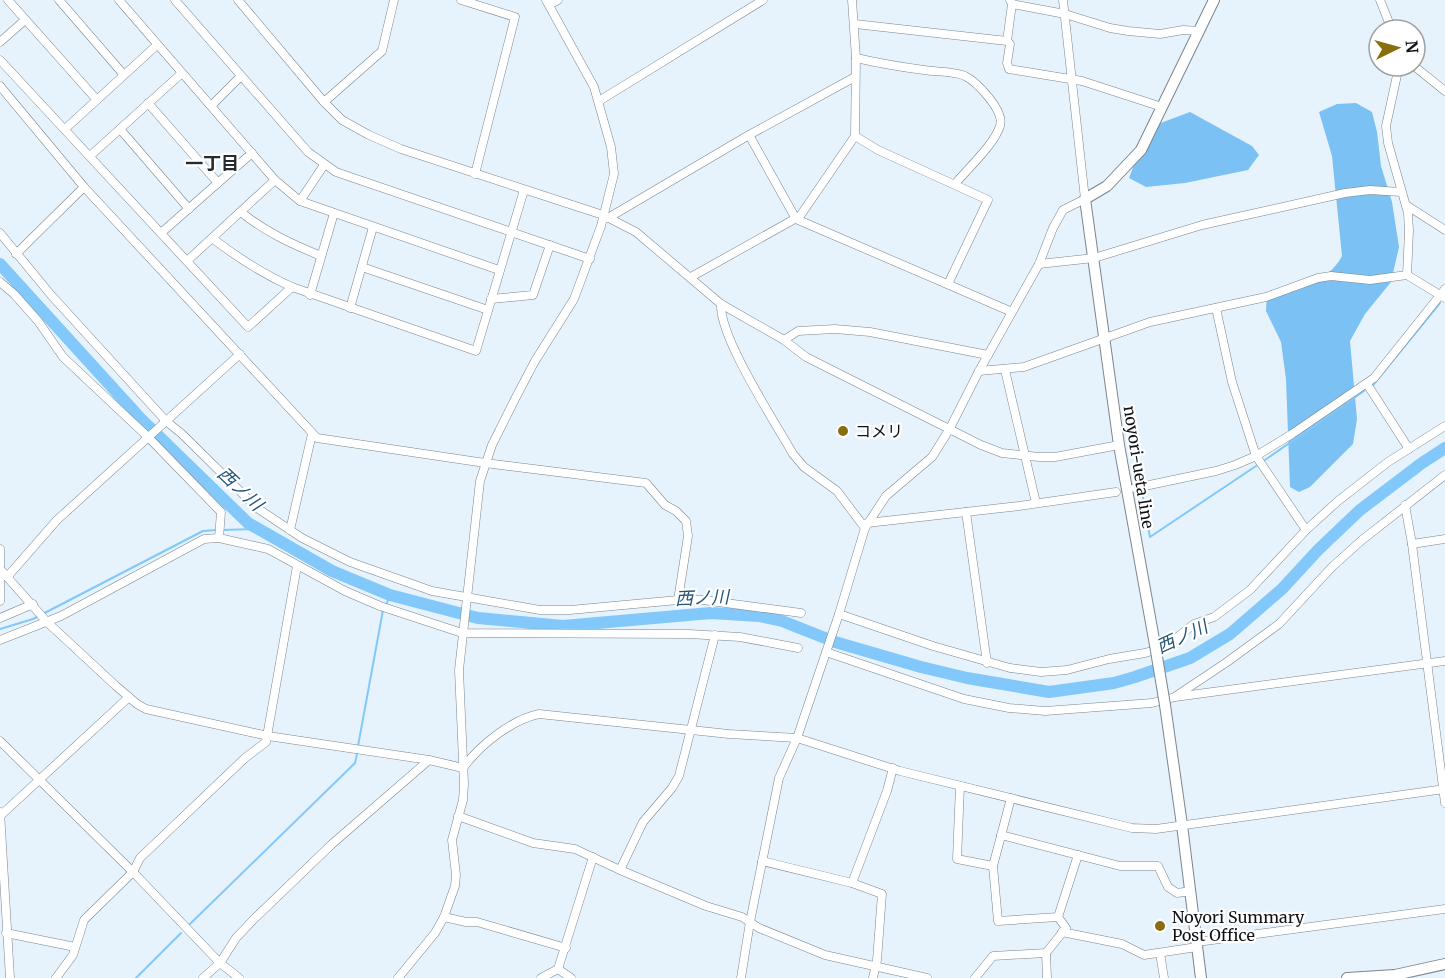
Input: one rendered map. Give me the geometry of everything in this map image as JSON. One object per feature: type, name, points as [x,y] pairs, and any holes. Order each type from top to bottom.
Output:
[{"type":"main road","points":[[1085,199],[1107,186],[1141,150],[1214,0]]},
{"type":"main road","name":"noyori-ueta line","points":[[1085,199],[1119,445],[1165,705],[1201,978]]},
{"type":"main road","points":[[1347,978],[1395,975],[1445,964]]},
{"type":"street","points":[[8,0],[97,100]]},
{"type":"street","points":[[59,0],[124,75]]},
{"type":"street","points":[[118,0],[276,180],[300,201],[499,270]]},
{"type":"street","points":[[176,0],[308,152],[324,165],[336,172],[590,259]]},
{"type":"street","points":[[238,0],[324,102],[342,120],[401,149],[606,217],[636,232],[721,304],[784,340],[806,357],[949,430],[1002,453],[1025,456],[1055,457],[1119,445]]},
{"type":"street","points":[[324,102],[382,51],[394,0]]},
{"type":"street","points":[[461,0],[515,17],[475,174]]},
{"type":"street","points":[[398,978],[435,933],[444,917],[455,886],[452,840],[463,800],[459,670],[480,481],[492,445],[535,361],[569,308],[606,217],[614,174],[611,147],[599,101],[548,3],[558,0]]},
{"type":"street","points":[[599,101],[763,0]]},
{"type":"street","points":[[690,277],[796,219],[855,136],[856,58],[852,0]]},
{"type":"street","points":[[741,978],[779,778],[797,738],[866,526],[885,496],[932,457],[1039,264],[1053,228],[1063,210],[1085,199],[1064,0]]},
{"type":"street","points":[[1380,0],[1387,18]]},
{"type":"street","points":[[1162,107],[1072,79],[1009,69],[1007,66],[1010,44],[1007,41],[1011,2],[1128,31],[1160,34],[1183,30],[1199,31]]},
{"type":"street","points":[[0,42],[25,20]]},
{"type":"street","points":[[855,24],[1007,41]]},
{"type":"street","points":[[65,129],[158,45]]},
{"type":"street","points":[[856,58],[895,67],[963,75],[993,103],[1001,118],[1000,126],[992,141],[955,184]]},
{"type":"street","points":[[0,60],[248,327],[292,287]]},
{"type":"street","points":[[90,156],[182,73]]},
{"type":"street","points":[[211,106],[242,76]]},
{"type":"street","points":[[1427,76],[1445,91]]},
{"type":"street","points":[[606,217],[855,77]]},
{"type":"street","points":[[1396,78],[1386,126],[1388,143],[1406,205],[1409,231],[1407,275]]},
{"type":"street","points":[[0,86],[84,187],[312,434],[322,440],[646,483],[664,505],[676,511],[686,521],[688,536],[678,600]]},
{"type":"street","points":[[148,103],[218,183]]},
{"type":"street","points":[[120,129],[189,208]]},
{"type":"street","points":[[749,135],[796,219],[1012,312]]},
{"type":"street","points":[[855,136],[878,150],[988,200],[948,284]]},
{"type":"street","points":[[162,233],[252,153]]},
{"type":"street","points":[[300,201],[324,165]]},
{"type":"street","points":[[187,261],[276,180]]},
{"type":"street","points":[[16,255],[84,187]]},
{"type":"street","points":[[212,238],[263,274],[310,295],[476,351],[524,190]]},
{"type":"street","points":[[1039,264],[1094,258],[1202,225],[1345,193],[1370,190],[1401,192]]},
{"type":"street","points":[[1406,205],[1445,230]]},
{"type":"street","points":[[241,212],[258,226],[285,241],[321,256]]},
{"type":"street","points":[[310,295],[334,213]]},
{"type":"street","points":[[350,308],[374,227]]},
{"type":"street","points":[[0,233],[16,255],[166,421],[257,508],[302,538],[350,562],[432,591],[540,610],[570,610],[678,600],[720,601],[801,613]]},
{"type":"street","points":[[491,299],[533,295],[550,245]]},
{"type":"street","points":[[362,267],[488,310]]},
{"type":"street","points":[[979,371],[1024,367],[1105,340],[1120,332],[1150,322],[1266,297],[1318,278],[1331,276],[1370,280],[1407,275],[1443,294],[1367,384],[1256,456],[1216,471],[1135,488]]},
{"type":"street","points":[[0,282],[38,321],[63,357],[149,436],[221,512],[220,536]]},
{"type":"street","points":[[721,304],[721,315],[739,357],[794,454],[804,466],[837,491],[866,526]]},
{"type":"street","points":[[1216,308],[1232,381],[1256,456],[1306,530]]},
{"type":"street","points":[[784,340],[798,331],[835,329],[870,332],[988,355]]},
{"type":"street","points":[[8,576],[57,520],[240,354]]},
{"type":"street","points":[[1005,370],[1036,503]]},
{"type":"street","points":[[1367,384],[1408,449]]},
{"type":"street","points":[[839,614],[987,663],[1041,672],[1067,670],[1165,647],[1194,624],[1214,617],[1250,590],[1306,530],[1338,501],[1408,449],[1445,426]]},
{"type":"street","points":[[290,530],[312,434]]},
{"type":"street","points":[[1175,697],[1279,624],[1332,567],[1405,505],[1445,475]]},
{"type":"street","points":[[866,526],[1116,492]]},
{"type":"street","points":[[1405,505],[1445,803]]},
{"type":"street","points":[[966,512],[987,663]]},
{"type":"street","points":[[0,640],[46,621],[204,539],[220,536],[268,549],[345,591],[384,608],[462,633],[715,635],[740,637],[798,648]]},
{"type":"street","points":[[1412,544],[1445,539]]},
{"type":"street","points":[[0,549],[0,601]]},
{"type":"street","points":[[56,978],[73,955],[84,921],[133,872],[140,858],[245,758],[266,742],[297,566]]},
{"type":"street","points":[[1,569],[46,621],[129,697],[146,709],[268,736],[429,760],[463,768]]},
{"type":"street","points":[[0,618],[34,607]]},
{"type":"street","points":[[620,870],[643,822],[676,782],[715,635]]},
{"type":"street","points":[[826,652],[964,699],[1009,708],[1045,711],[1152,703],[1175,697],[1445,661]]},
{"type":"street","points":[[0,816],[129,697]]},
{"type":"street","points":[[463,768],[471,757],[518,721],[539,714],[690,730],[797,738],[960,786],[1132,828],[1156,829],[1444,790]]},
{"type":"street","points":[[0,741],[41,779],[235,977]]},
{"type":"street","points":[[203,978],[220,963],[236,938],[253,920],[332,844],[429,760]]},
{"type":"street","points":[[852,884],[887,791],[893,768]]},
{"type":"street","points":[[960,786],[957,859],[993,866]]},
{"type":"street","points":[[1011,798],[993,866],[998,921],[1058,917]]},
{"type":"street","points":[[0,811],[10,978]]},
{"type":"street","points":[[458,816],[533,843],[575,849],[706,906],[742,917],[825,955],[927,978]]},
{"type":"street","points":[[1001,835],[1120,866],[1158,866],[1168,887],[1177,893],[1191,891]]},
{"type":"street","points":[[1058,917],[1078,855]]},
{"type":"street","points":[[541,978],[558,969],[593,857]]},
{"type":"street","points":[[762,861],[882,894],[873,978]]},
{"type":"street","points":[[1062,932],[1122,944],[1144,955],[1197,945],[1445,909]]},
{"type":"street","points":[[444,917],[477,922],[566,948]]},
{"type":"street","points":[[1047,978],[1046,953],[1065,928],[1058,917]]},
{"type":"street","points":[[6,933],[75,947]]},
{"type":"street","points":[[975,978],[993,956],[1046,953]]},
{"type":"street","points":[[1161,953],[1164,978]]},
{"type":"street","points":[[558,969],[571,978]]},
{"type":"shaded area","points":[[1356,103],[1372,112],[1381,166],[1392,202],[1399,247],[1391,282],[1365,314],[1350,341],[1357,419],[1353,444],[1310,487],[1299,492],[1290,487],[1286,379],[1281,342],[1266,311],[1267,294],[1299,287],[1319,279],[1336,266],[1342,256],[1332,156],[1319,112],[1337,104]]},
{"type":"shaded area","points":[[1190,112],[1252,146],[1259,155],[1248,170],[1185,183],[1146,187],[1129,178],[1137,157],[1158,124]]},
{"type":"waterway","name":"西ノ川","points":[[0,264],[141,419],[248,523],[332,571],[390,595],[478,618],[563,626],[711,613],[759,616],[782,621],[835,642],[921,667],[967,678],[1049,692],[1114,683],[1135,677],[1190,658],[1230,634],[1282,589],[1360,510],[1445,448]]},
{"type":"waterway","points":[[1373,385],[1440,303]]},
{"type":"waterway","points":[[1265,460],[1364,391]]},
{"type":"waterway","points":[[1142,492],[1150,537],[1256,466]]},
{"type":"waterway","points":[[223,530],[258,529]]},
{"type":"waterway","points":[[0,629],[33,619],[203,531],[217,530]]},
{"type":"waterway","points":[[386,605],[390,595]]},
{"type":"waterway","points":[[358,746],[383,610]]},
{"type":"waterway","points":[[190,924],[355,763],[357,754]]},
{"type":"waterway","points":[[136,978],[181,933]]},
{"type":"place","name":"コメリ","points":[[843,431]]},
{"type":"place","name":"Noyori Summary Post Office","points":[[1160,926]]},
{"type":"district","name":"一丁目","points":[[212,164]]}]
